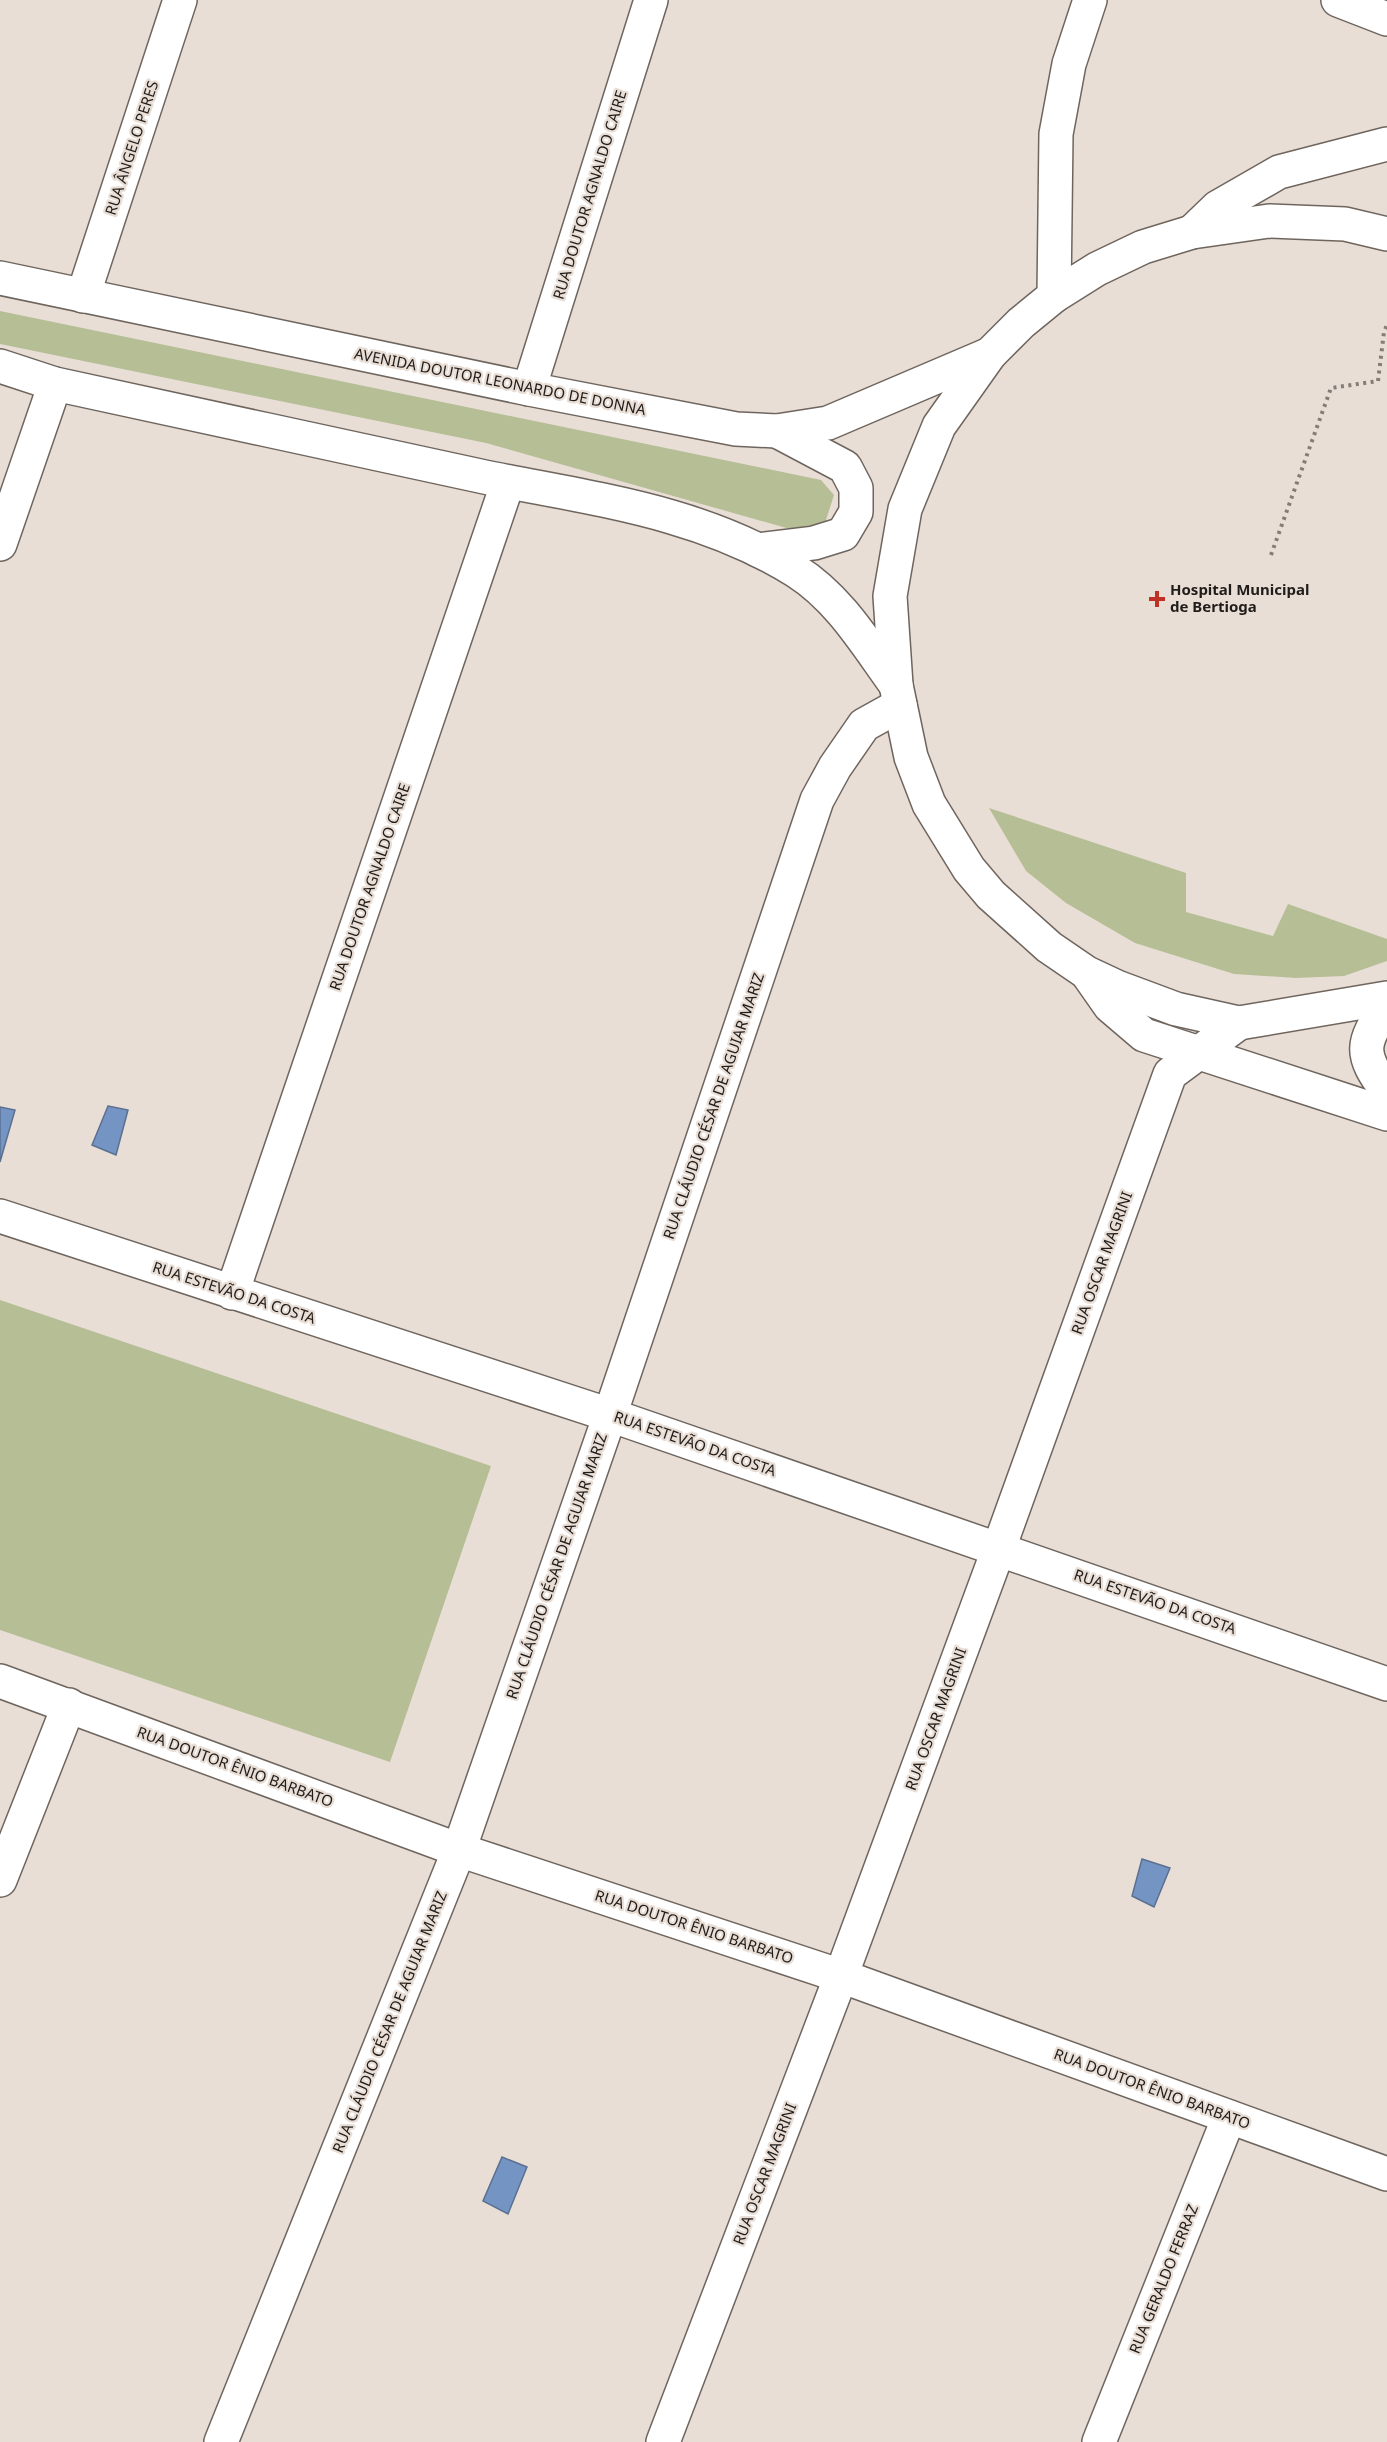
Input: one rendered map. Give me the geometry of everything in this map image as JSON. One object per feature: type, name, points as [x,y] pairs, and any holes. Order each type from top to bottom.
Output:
[{"type":"street","name":"RUA ÂNGELO PERES","points":[[83,296],[180,0]]},
{"type":"street","name":"RUA DOUTOR AGNALDO CAIRE","points":[[529,389],[651,0]]},
{"type":"street","points":[[1054,296],[1056,134],[1069,64],[1090,0]]},
{"type":"street","points":[[1338,0],[1387,19]]},
{"type":"street","points":[[1192,232],[1218,207],[1279,172],[1387,144]]},
{"type":"street","points":[[1387,234],[1345,224],[1269,221],[1192,232],[1143,247],[1097,269],[1054,296],[1020,323],[990,354],[939,426],[905,508],[890,596],[898,695],[911,757],[929,804],[969,869],[991,895],[1049,947],[1087,973],[1176,1009],[1239,1023],[1387,998]]},
{"type":"street","name":"AVENIDA DOUTOR LEONARDO DE DONNA","points":[[0,278],[529,389],[736,429],[777,431],[828,423],[990,354]]},
{"type":"street","points":[[0,366],[55,384],[508,482],[642,508],[708,527],[798,572],[837,603],[898,695]]},
{"type":"street","points":[[0,544],[55,384]]},
{"type":"street","points":[[758,550],[814,543],[843,534],[856,513],[856,488],[845,467],[777,431]]},
{"type":"street","name":"RUA DOUTOR AGNALDO CAIRE","points":[[232,1293],[508,482]]},
{"type":"street","name":"RUA CLÁUDIO CÉSAR DE AGUIAR MARIZ","points":[[221,2442],[459,1851],[610,1415],[817,800],[835,767],[864,725],[898,695]]},
{"type":"street","points":[[1087,973],[1110,1006],[1144,1035],[1387,1114]]},
{"type":"street","points":[[1387,1006],[1370,1031],[1366,1046],[1373,1073],[1387,1091]]},
{"type":"street","name":"RUA OSCAR MAGRINI","points":[[663,2442],[841,1976],[1170,1074],[1239,1023]]},
{"type":"street","name":"RUA ESTEVÃO DA COSTA","points":[[0,1216],[610,1415],[1387,1684]]},
{"type":"street","name":"RUA DOUTOR ÊNIO BARBATO","points":[[0,1682],[69,1705],[459,1851],[841,1976],[1387,2174]]},
{"type":"street","points":[[0,1880],[69,1705]]},
{"type":"street","name":"RUA GERALDO FERRAZ","points":[[1099,2442],[1229,2117]]},
{"type":"path","points":[[1271,555],[1331,388],[1378,381],[1384,332],[1387,325]]},
{"type":"green space","points":[[0,311],[821,480],[834,495],[825,523],[797,531],[486,443],[0,344]]},
{"type":"green space","points":[[989,808],[1186,873],[1186,912],[1273,936],[1288,904],[1387,939],[1387,961],[1344,976],[1296,978],[1234,974],[1135,943],[1066,903],[1026,871]]},
{"type":"green space","points":[[0,1300],[491,1466],[390,1762],[0,1630]]},
{"type":"water","points":[[108,1106],[128,1110],[116,1155],[92,1145]]},
{"type":"water","points":[[0,1107],[15,1110],[0,1162]]},
{"type":"water","points":[[1142,1859],[1170,1868],[1154,1907],[1132,1896]]},
{"type":"water","points":[[502,2157],[527,2167],[508,2214],[483,2201]]},
{"type":"place","name":"Hospital Municipal de Bertioga","points":[[1157,599]]}]
